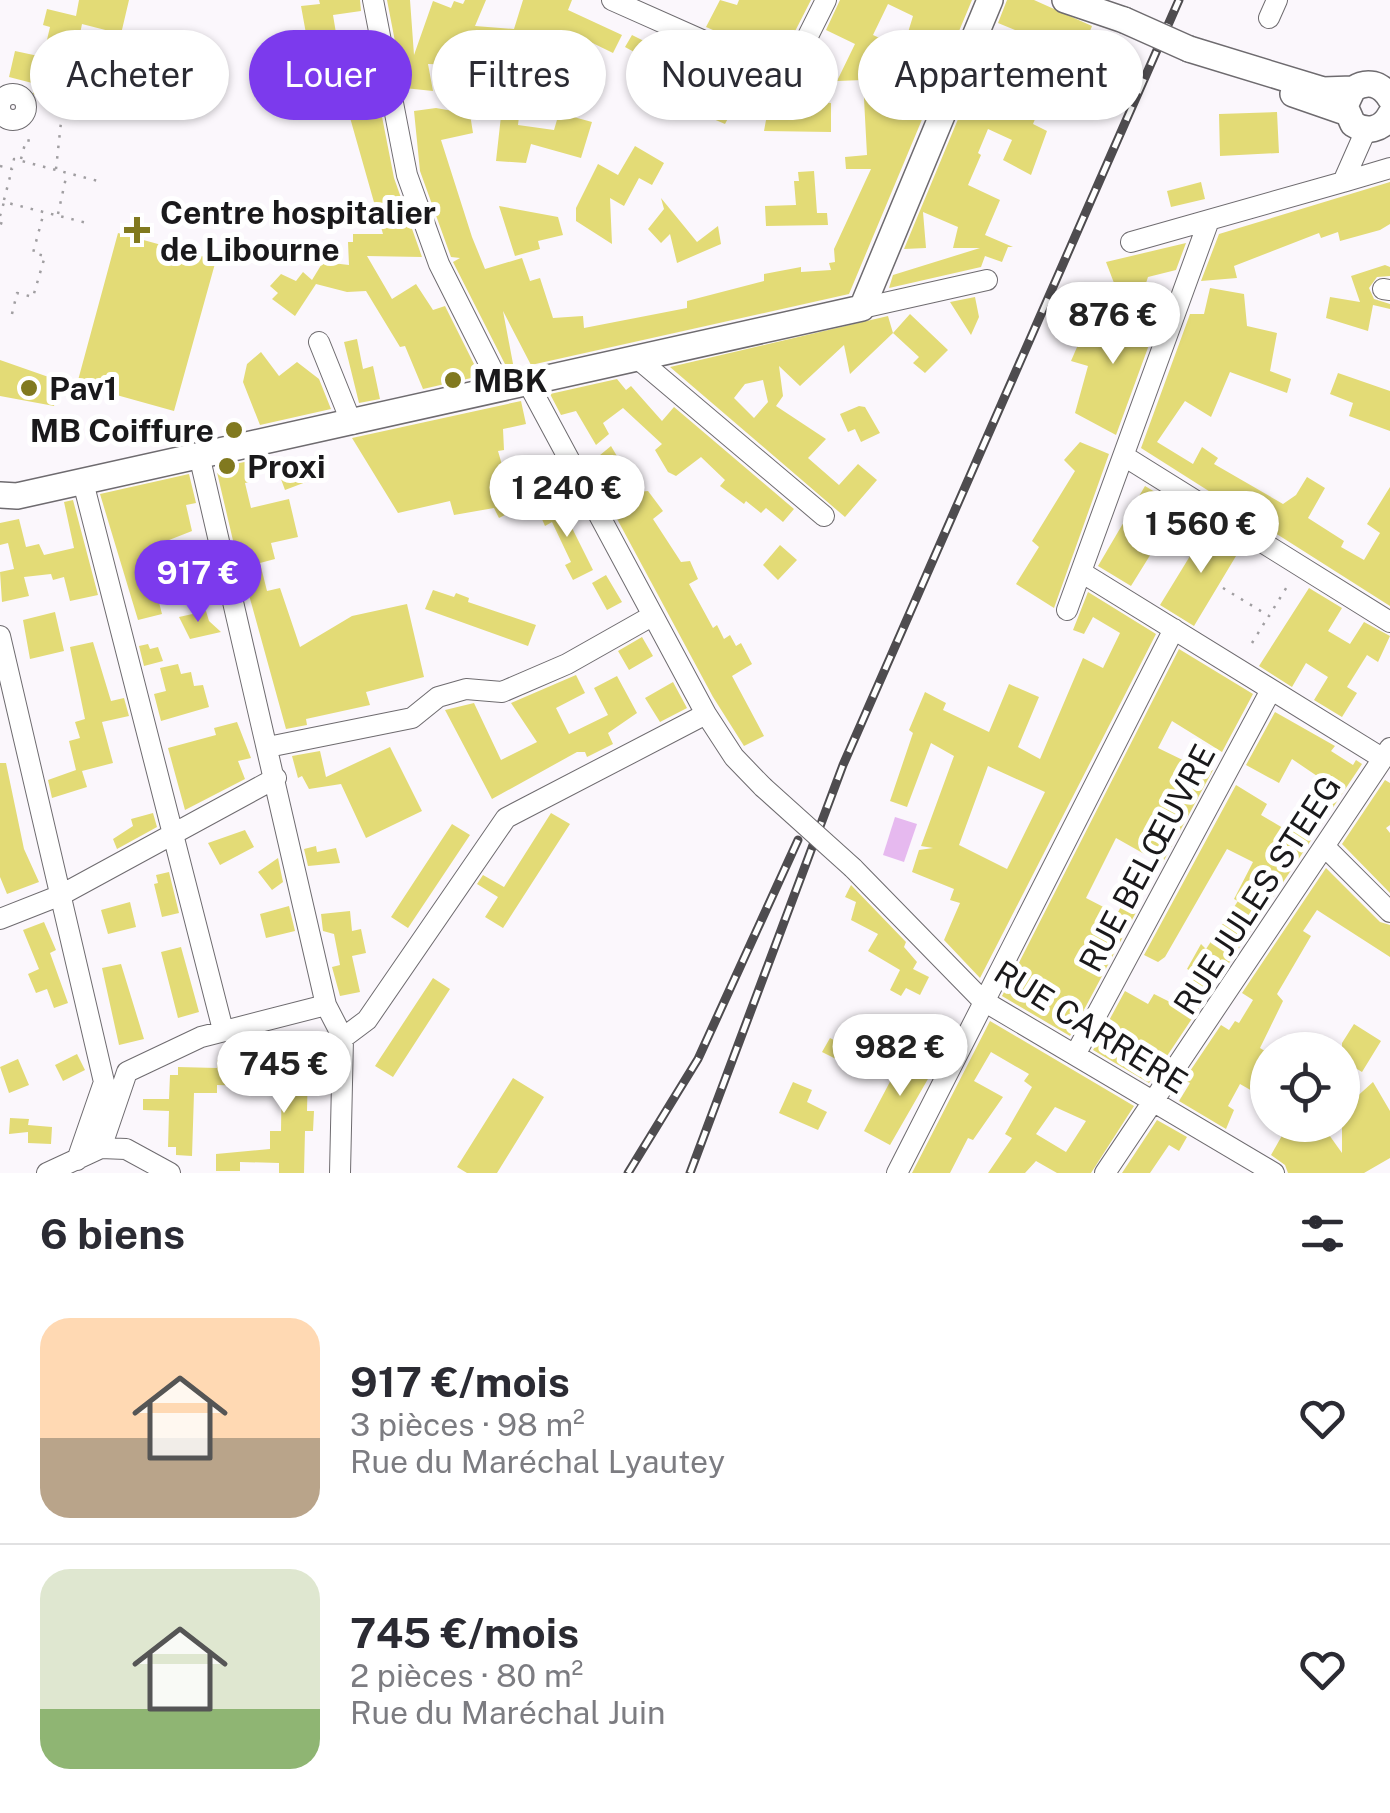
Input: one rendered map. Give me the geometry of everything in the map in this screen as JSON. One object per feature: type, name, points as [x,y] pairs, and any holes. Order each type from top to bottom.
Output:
[{"type":"main road","points":[[0,495],[17,496],[200,459],[862,308],[990,0]]},
{"type":"main road","points":[[1065,0],[1124,20],[1189,49],[1349,100]]},
{"type":"main road","points":[[1100,0],[1124,20]]},
{"type":"main road","points":[[1374,84],[1386,109],[1352,124],[1349,100],[1374,84]]},
{"type":"street","points":[[373,0],[407,175],[438,264],[502,389]]},
{"type":"street","points":[[621,2],[776,72],[793,66],[826,0]]},
{"type":"street","points":[[1343,182],[1386,109]]},
{"type":"street","points":[[1131,242],[1390,168]]},
{"type":"street","points":[[1067,610],[1208,222]]},
{"type":"street","points":[[862,308],[987,280]]},
{"type":"street","points":[[320,342],[352,424]]},
{"type":"street","points":[[637,358],[824,516]]},
{"type":"street","name":"RUE CARRERE","points":[[528,384],[706,714],[722,739],[764,786],[853,868],[982,1000],[1274,1173]]},
{"type":"street","points":[[1124,456],[1390,622]]},
{"type":"street","points":[[200,459],[325,995],[343,1038],[340,1173]]},
{"type":"street","points":[[83,482],[221,1022]]},
{"type":"street","points":[[1081,572],[1271,690],[1386,753]]},
{"type":"street","points":[[268,748],[412,718],[438,697],[466,688],[502,692],[566,664],[652,616]]},
{"type":"street","points":[[896,1173],[1174,629]]},
{"type":"street","points":[[0,636],[61,895],[112,1084],[101,1148]]},
{"type":"street","name":"RUE BELŒUVRE","points":[[1075,1055],[1271,690]]},
{"type":"street","points":[[343,1038],[367,1020],[506,818],[706,714]]},
{"type":"street","name":"RUE JULES STEEG","points":[[1106,1173],[1386,753]]},
{"type":"street","points":[[0,919],[61,895],[276,778]]},
{"type":"street","points":[[1325,846],[1390,912]]},
{"type":"street","points":[[77,1160],[112,1084],[127,1072],[221,1022],[325,995]]},
{"type":"street","points":[[47,1173],[101,1148],[126,1150],[170,1173]]},
{"type":"path","points":[[56,170],[61,120]]},
{"type":"path","points":[[21,160],[26,140],[31,141]]},
{"type":"path","points":[[0,216],[14,159],[98,181]]},
{"type":"path","points":[[0,166],[12,169]]},
{"type":"path","points":[[57,216],[67,173]]},
{"type":"path","points":[[4,202],[87,223]]},
{"type":"path","points":[[12,314],[17,293],[33,297],[45,256],[33,253],[44,212]]},
{"type":"path","points":[[1252,643],[1288,585]]},
{"type":"path","points":[[1223,588],[1269,616]]},
{"type":"shaded area","points":[[895,817],[917,824],[904,862],[883,855]]},
{"type":"building","points":[[79,0],[129,0],[122,30],[82,24],[81,30],[49,30],[43,25],[47,9],[76,16]]},
{"type":"building","points":[[319,0],[360,0],[361,11],[333,15],[336,30],[305,30],[301,6],[320,4]]},
{"type":"building","points":[[387,0],[410,0],[414,55],[433,1],[451,8],[454,1],[463,4],[465,0],[486,0],[475,26],[514,29],[523,0],[572,0],[568,10],[622,35],[613,53],[606,50],[606,30],[432,30],[432,64],[428,64],[432,91],[412,89],[412,30],[393,30]]},
{"type":"building","points":[[720,0],[737,5],[739,0],[811,0],[796,30],[706,27]]},
{"type":"building","points":[[840,0],[972,0],[959,30],[909,30],[913,16],[888,4],[875,30],[858,30],[858,80],[838,81],[855,44],[838,36],[838,30],[826,30]]},
{"type":"building","points":[[1007,0],[1034,0],[1092,26],[1090,30],[1015,30],[998,23]]},
{"type":"building","points":[[15,51],[30,54],[30,82],[9,77]]},
{"type":"building","points":[[432,109],[432,120],[471,120],[473,133],[441,140],[485,269],[522,258],[530,281],[540,278],[553,318],[583,316],[584,328],[687,308],[687,301],[764,281],[764,274],[801,267],[801,272],[831,270],[834,249],[871,169],[846,169],[845,157],[867,155],[865,120],[922,120],[849,294],[531,365],[503,311],[514,369],[508,370],[453,262],[460,258],[451,257],[420,171],[414,111]]},
{"type":"building","points":[[1277,112],[1279,153],[1220,156],[1219,114]]},
{"type":"building","points":[[351,120],[383,120],[394,178],[422,257],[367,256],[392,299],[416,284],[433,310],[445,306],[480,376],[423,389],[405,346],[400,347],[366,291],[347,292],[316,284],[295,316],[272,299],[278,293],[270,286],[281,274],[296,281],[303,272],[312,280],[323,262],[349,265],[348,242],[353,242],[353,234],[383,234]]},
{"type":"building","points":[[501,120],[519,120],[518,125],[554,130],[557,120],[592,122],[581,158],[531,144],[526,163],[496,161]]},
{"type":"building","points":[[766,120],[831,120],[831,132],[764,131]]},
{"type":"building","points":[[958,120],[1035,120],[1033,124],[1047,131],[1031,175],[1003,160],[1012,140],[988,129],[978,153],[981,155],[968,185],[1000,200],[985,235],[1013,247],[1008,247],[1002,262],[985,256],[981,267],[889,288],[893,275],[980,248],[953,248],[958,227],[923,212],[926,248],[904,249]]},
{"type":"building","points":[[635,146],[664,163],[652,185],[639,178],[624,206],[610,198],[612,244],[576,221],[576,208],[598,164],[618,175]]},
{"type":"building","points":[[814,171],[817,213],[827,213],[828,225],[766,226],[765,206],[796,205],[794,181],[799,181],[798,172]]},
{"type":"building","points":[[1201,182],[1205,199],[1171,207],[1167,191]]},
{"type":"building","points":[[1390,182],[1390,224],[1380,230],[1340,241],[1338,232],[1321,238],[1319,233],[1234,266],[1237,278],[1201,281],[1219,234]]},
{"type":"building","points":[[661,198],[697,242],[718,226],[721,244],[677,263],[670,234],[661,243],[648,229],[664,209]]},
{"type":"building","points":[[499,206],[558,217],[563,235],[538,241],[540,249],[515,256]]},
{"type":"building","points":[[118,233],[216,260],[174,411],[77,384]]},
{"type":"building","points":[[1186,243],[1176,270],[1148,277],[1146,283],[1114,283],[1106,262]]},
{"type":"building","points":[[1385,265],[1390,267],[1390,276],[1377,277],[1369,288],[1374,299],[1390,304],[1390,309],[1373,305],[1368,331],[1326,318],[1330,297],[1360,302],[1351,276]]},
{"type":"building","points":[[1210,288],[1244,294],[1247,326],[1277,333],[1270,371],[1291,379],[1287,393],[1230,372],[1211,417],[1185,401],[1157,442],[1193,464],[1202,447],[1218,458],[1214,464],[1283,504],[1296,495],[1307,477],[1325,488],[1308,518],[1344,541],[1341,547],[1364,560],[1380,533],[1367,524],[1390,487],[1390,606],[1141,448],[1190,314],[1204,314]]},
{"type":"building","points":[[975,297],[979,317],[971,335],[950,302]]},
{"type":"building","points":[[1124,302],[1161,312],[1116,435],[1075,413],[1088,366],[1071,361],[1087,324],[1123,339],[1130,319]]},
{"type":"building","points":[[910,314],[948,350],[925,373],[913,363],[919,357],[893,333]]},
{"type":"building","points":[[888,316],[893,333],[850,374],[844,345],[800,386],[779,366],[783,396],[776,406],[826,439],[808,458],[839,485],[858,464],[877,480],[845,517],[670,367]],"holes":[[[763,380],[768,402],[754,418],[734,398],[745,384]]]},
{"type":"building","points":[[357,339],[363,369],[373,366],[380,399],[359,403],[344,342]]},
{"type":"building","points":[[261,352],[279,376],[297,362],[319,379],[331,409],[260,425],[243,382],[247,364]]},
{"type":"building","name":"Pav1","points":[[0,360],[60,381],[54,406],[0,396]]},
{"type":"building","points":[[1338,373],[1390,391],[1390,431],[1349,416],[1353,403],[1330,394]]},
{"type":"building","points":[[617,379],[626,390],[631,386],[662,421],[674,407],[794,509],[783,522],[766,508],[761,513],[746,501],[744,504],[720,486],[725,480],[701,457],[676,476],[668,472],[655,450],[662,444],[623,408],[603,423],[609,434],[596,445],[576,411],[561,415],[550,394]]},
{"type":"building","points":[[521,401],[526,424],[503,429],[504,450],[498,451],[515,510],[499,518],[494,508],[454,515],[450,501],[398,513],[352,438]]},
{"type":"building","points":[[865,407],[880,433],[861,442],[855,429],[848,432],[840,414]]},
{"type":"building","points":[[1080,442],[1109,454],[1054,608],[1016,584],[1039,547],[1032,541],[1075,471],[1064,460]]},
{"type":"building","points":[[611,446],[638,492],[648,491],[663,511],[653,519],[681,562],[690,561],[698,579],[689,584],[713,628],[717,625],[724,639],[730,635],[736,646],[741,643],[752,664],[732,676],[764,736],[744,746],[713,697],[588,465]]},
{"type":"building","points":[[249,461],[254,481],[245,483],[251,508],[289,499],[298,537],[271,543],[275,559],[260,563],[267,591],[280,588],[300,647],[352,616],[407,604],[424,677],[366,692],[370,705],[306,719],[307,725],[286,729],[249,595],[246,596],[216,468]]},
{"type":"building","points":[[298,464],[306,482],[285,490],[278,471]]},
{"type":"building","points":[[189,474],[196,503],[186,505],[192,531],[159,544],[167,576],[153,579],[162,614],[138,620],[100,494]]},
{"type":"building","points":[[1145,486],[1180,507],[1131,586],[1098,566]]},
{"type":"building","points":[[73,500],[98,595],[70,601],[64,577],[53,580],[51,574],[24,577],[29,596],[2,602],[0,572],[14,569],[8,543],[0,545],[0,523],[19,519],[26,547],[39,544],[44,555],[74,548],[64,502]]},
{"type":"building","points":[[550,504],[552,508],[560,504],[593,570],[573,580],[565,565],[571,562],[552,522],[545,526],[538,510]]},
{"type":"building","points":[[1209,525],[1242,546],[1194,626],[1160,605]]},
{"type":"building","points":[[780,545],[797,560],[778,580],[763,565]]},
{"type":"building","points":[[212,574],[219,600],[199,605],[192,579]]},
{"type":"building","points":[[606,575],[622,602],[607,610],[592,583]]},
{"type":"building","points":[[1309,588],[1342,608],[1328,631],[1350,644],[1364,622],[1390,636],[1378,662],[1367,655],[1347,687],[1357,693],[1342,717],[1314,700],[1328,677],[1306,663],[1292,687],[1259,666]]},
{"type":"building","points":[[433,590],[454,597],[456,593],[469,598],[468,602],[536,625],[528,646],[425,609]]},
{"type":"building","points":[[1088,592],[1156,634],[980,978],[944,940],[960,903],[950,900],[954,889],[912,872],[919,850],[933,848],[921,846],[954,756],[931,743],[907,807],[890,801],[913,733],[909,730],[925,692],[946,703],[943,710],[989,732],[1009,684],[1039,697],[1018,747],[1040,759],[1083,658],[1103,668],[1120,633],[1093,617],[1084,634],[1073,630]],"holes":[[[988,766],[1045,792],[1007,869],[959,845]]]},
{"type":"building","points":[[206,611],[209,621],[221,632],[190,639],[179,617]]},
{"type":"building","points":[[55,612],[64,651],[30,659],[23,620]]},
{"type":"building","points":[[642,637],[653,656],[629,670],[618,651]]},
{"type":"building","points":[[93,642],[111,701],[124,698],[129,716],[102,722],[113,763],[82,771],[87,787],[52,798],[48,780],[76,770],[69,741],[80,738],[75,722],[85,719],[70,647]]},
{"type":"building","points":[[148,644],[150,649],[158,647],[163,661],[144,666],[139,646]]},
{"type":"building","points":[[1179,649],[1253,694],[1222,752],[1172,721],[1158,748],[1191,764],[1194,758],[1213,770],[1162,864],[1116,838],[1086,898],[1117,914],[1127,895],[1141,903],[1070,1036],[1002,996]]},
{"type":"building","points":[[178,664],[181,674],[191,672],[194,686],[203,685],[209,707],[161,721],[154,694],[166,691],[160,668]]},
{"type":"building","points":[[576,675],[585,693],[556,708],[569,734],[608,715],[594,688],[617,676],[637,713],[608,733],[613,744],[587,757],[585,752],[577,752],[492,799],[445,710],[474,703],[501,760],[537,742],[511,703]]},
{"type":"building","points":[[673,682],[687,708],[660,722],[645,698]]},
{"type":"building","points":[[1275,712],[1335,746],[1331,751],[1353,765],[1356,760],[1362,764],[1149,1083],[1093,1050],[1125,991],[1148,1004],[1154,994],[1178,1006],[1197,974],[1187,969],[1201,944],[1206,949],[1238,901],[1234,899],[1253,862],[1227,849],[1165,957],[1158,962],[1144,955],[1236,785],[1267,804],[1261,815],[1288,831],[1320,778],[1292,759],[1279,783],[1246,765]]},
{"type":"building","points":[[237,722],[251,758],[238,761],[245,779],[185,810],[168,748],[216,735],[214,728]]},
{"type":"building","points":[[390,747],[422,811],[366,838],[341,784],[309,789],[302,776],[298,778],[292,756],[320,751],[326,777]]},
{"type":"building","points":[[0,763],[6,763],[24,849],[39,882],[7,894],[0,877]]},
{"type":"building","points":[[1385,780],[1390,783],[1390,825],[1386,828],[1390,833],[1390,893],[1342,844]]},
{"type":"building","points":[[153,813],[157,827],[117,849],[113,839],[133,826],[131,819]]},
{"type":"building","points":[[551,813],[570,824],[503,928],[485,917],[498,897],[477,884],[483,875],[504,887]]},
{"type":"building","points":[[452,824],[470,835],[408,928],[391,917]]},
{"type":"building","points":[[245,830],[254,847],[220,865],[208,843]]},
{"type":"building","points":[[316,846],[317,852],[336,848],[340,863],[308,866],[304,849]]},
{"type":"building","points":[[278,858],[283,882],[272,890],[258,872]]},
{"type":"building","points":[[1326,868],[1380,922],[1390,925],[1390,957],[1317,910],[1303,931],[1311,936],[1277,994],[1283,1001],[1268,1032],[1250,1032],[1250,1090],[1240,1084],[1228,1106],[1234,1110],[1226,1129],[1179,1101],[1190,1083],[1184,1080],[1221,1025],[1229,1030],[1235,1021],[1239,1023],[1253,1000],[1242,993]]},
{"type":"building","points":[[169,872],[179,913],[162,917],[154,884],[158,883],[156,875]]},
{"type":"building","points":[[851,885],[906,942],[904,947],[917,962],[913,969],[929,977],[920,995],[906,988],[901,996],[890,990],[900,970],[868,951],[878,934],[851,920],[856,902],[845,897]]},
{"type":"building","points":[[130,902],[136,927],[108,934],[101,910]]},
{"type":"building","points":[[289,906],[295,931],[266,938],[260,914]]},
{"type":"building","points":[[350,911],[352,931],[361,929],[366,953],[352,956],[360,992],[340,996],[332,967],[340,965],[334,934],[323,931],[321,914]]},
{"type":"building","points":[[44,922],[56,950],[50,953],[68,1003],[54,1008],[47,989],[36,993],[28,974],[39,969],[23,930]]},
{"type":"building","points":[[181,947],[199,1012],[178,1018],[161,952]]},
{"type":"building","points":[[121,964],[144,1039],[119,1045],[102,968]]},
{"type":"building","points":[[433,978],[450,989],[393,1077],[375,1066]]},
{"type":"building","points":[[990,1021],[1134,1106],[1091,1173],[1057,1173],[1036,1161],[1025,1173],[988,1173],[1012,1138],[1005,1134],[1032,1087],[1024,1081],[1029,1074],[991,1052],[974,1081],[1003,1097],[973,1140],[968,1138],[950,1173],[912,1173]],"holes":[[[1055,1107],[1086,1121],[1066,1152],[1036,1134]]]},
{"type":"building","points":[[1354,1024],[1381,1041],[1362,1072],[1360,1032],[1349,1032]]},
{"type":"building","points":[[830,1038],[865,1056],[858,1070],[822,1052]]},
{"type":"building","points":[[268,1043],[298,1044],[298,1050],[315,1050],[314,1068],[308,1068],[307,1111],[314,1111],[313,1131],[305,1131],[304,1173],[279,1173],[279,1163],[240,1162],[240,1171],[216,1171],[216,1154],[270,1149],[270,1131],[281,1131],[282,1059],[268,1059]]},
{"type":"building","points":[[929,1052],[940,1058],[890,1145],[864,1131],[893,1076],[902,1081],[916,1055],[925,1060]]},
{"type":"building","points":[[77,1054],[85,1070],[63,1081],[55,1065]]},
{"type":"building","points":[[18,1059],[29,1085],[9,1093],[0,1067]]},
{"type":"building","points":[[217,1060],[254,1061],[253,1086],[217,1085],[217,1093],[194,1093],[192,1156],[176,1155],[176,1147],[168,1147],[169,1111],[143,1110],[143,1099],[169,1099],[170,1075],[178,1075],[178,1067],[217,1068]]},
{"type":"building","points":[[513,1078],[544,1097],[497,1173],[467,1173],[457,1167]]},
{"type":"building","points":[[793,1082],[812,1090],[807,1102],[827,1112],[818,1130],[779,1113]]},
{"type":"building","points":[[1373,1082],[1390,1111],[1390,1158],[1364,1173],[1288,1173],[1285,1165],[1271,1155],[1278,1142],[1334,1142],[1342,1153],[1342,1142],[1360,1142],[1360,1094]]},
{"type":"building","points":[[10,1118],[29,1119],[28,1125],[52,1127],[51,1144],[28,1143],[28,1132],[9,1134]]},
{"type":"building","points":[[1157,1120],[1187,1137],[1179,1151],[1169,1145],[1150,1173],[1122,1173]]},
{"type":"railway","points":[[690,1173],[843,765],[1179,0]]},
{"type":"railway","points":[[628,1173],[698,1059],[798,840]]},
{"type":"place","name":"Centre hospitalier de Libourne","points":[[137,230]]},
{"type":"place","name":"MBK","points":[[453,380]]},
{"type":"place","name":"Pav1","points":[[29,388]]},
{"type":"place","name":"MB Coiffure","points":[[234,430]]},
{"type":"place","name":"Proxi","points":[[227,466]]}]
